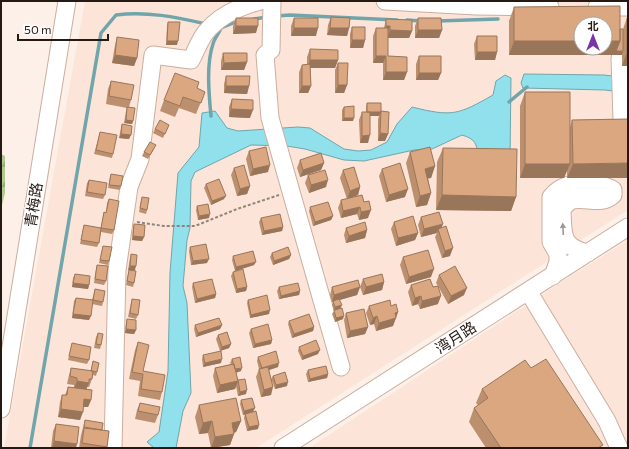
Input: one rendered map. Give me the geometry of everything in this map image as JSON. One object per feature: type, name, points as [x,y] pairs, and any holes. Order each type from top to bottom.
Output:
[{"type":"street","name":"青梅路","points":[[1,409],[67,1]]},
{"type":"street","points":[[113,448],[117,270],[129,187],[140,159],[153,55],[191,60],[205,32],[219,19],[249,4],[260,1]]},
{"type":"street","points":[[272,1],[270,50],[265,55],[270,118],[289,191],[341,367]]},
{"type":"street","points":[[385,1],[476,6],[628,7],[628,4]]},
{"type":"street","points":[[620,58],[622,121],[628,120]]},
{"type":"street","points":[[553,276],[558,262],[558,254],[551,242],[551,197],[556,191],[571,184],[609,186],[613,190],[613,195],[609,199],[602,201],[572,200],[562,208],[563,236],[570,246],[588,253]]},
{"type":"street","name":"湾月路","points":[[283,448],[628,228]]},
{"type":"street","points":[[528,291],[607,421],[619,448]]},
{"type":"path","points":[[124,220],[169,226],[195,226],[237,209],[289,191]]},
{"type":"shaded area","points":[[85,1],[628,1],[628,210],[256,448],[4,448]]},
{"type":"shaded area","points":[[628,240],[628,448],[309,448],[569,277]]},
{"type":"green space","points":[[1,154],[5,156],[5,193],[1,209]]},
{"type":"water","points":[[524,74],[604,75],[628,78],[628,93],[605,90],[523,88],[521,83]]},
{"type":"water","points":[[505,75],[511,78],[510,157],[478,157],[477,148],[473,140],[462,135],[432,149],[414,150],[364,161],[344,160],[305,149],[287,146],[251,145],[195,172],[191,181],[190,228],[187,240],[183,286],[187,303],[191,393],[183,411],[176,448],[154,448],[147,442],[159,432],[168,371],[170,273],[178,173],[199,147],[202,113],[215,111],[227,128],[238,131],[298,127],[310,128],[344,149],[358,151],[371,150],[387,142],[397,124],[412,107],[446,113],[463,110],[493,95],[496,81]]},
{"type":"building","points":[[620,6],[620,41],[613,41],[613,16],[573,16],[573,41],[514,41],[514,7]]},
{"type":"building","points":[[331,17],[350,18],[349,28],[330,28]]},
{"type":"building","points":[[236,18],[258,18],[258,26],[236,26]]},
{"type":"building","points":[[294,18],[318,18],[318,28],[294,28]]},
{"type":"building","points":[[418,18],[441,18],[442,30],[418,30]]},
{"type":"building","points":[[628,18],[628,52],[627,52]]},
{"type":"building","points":[[386,19],[412,20],[412,31],[390,30],[390,26],[386,26]]},
{"type":"building","points":[[168,22],[180,22],[178,41],[167,41]]},
{"type":"building","points":[[352,27],[365,27],[365,40],[352,40]]},
{"type":"building","points":[[376,28],[388,28],[388,56],[407,57],[407,72],[386,72],[386,56],[376,56]]},
{"type":"building","points":[[620,29],[623,29],[623,51],[616,51],[620,41]]},
{"type":"building","points":[[477,36],[497,36],[497,52],[477,52]]},
{"type":"building","points":[[117,37],[139,40],[137,58],[115,55]]},
{"type":"building","points":[[310,49],[338,50],[338,60],[310,60]]},
{"type":"building","points":[[223,53],[247,53],[247,62],[224,63]]},
{"type":"building","points":[[419,56],[441,56],[441,73],[419,73]]},
{"type":"building","points":[[338,63],[348,63],[347,85],[338,85]]},
{"type":"building","points":[[310,64],[311,86],[302,86],[302,65]]},
{"type":"building","points":[[175,73],[199,82],[197,88],[205,92],[201,103],[183,97],[180,106],[164,100]]},
{"type":"building","points":[[226,76],[250,76],[249,86],[226,86]]},
{"type":"building","points":[[111,81],[134,85],[131,100],[109,96]]},
{"type":"building","points":[[525,92],[570,92],[570,164],[525,164]]},
{"type":"building","points":[[232,99],[253,100],[253,110],[231,109]]},
{"type":"building","points":[[367,103],[381,103],[381,112],[367,112]]},
{"type":"building","points":[[354,106],[354,118],[344,118],[344,107]]},
{"type":"building","points":[[127,107],[135,108],[133,121],[126,120]]},
{"type":"building","points":[[381,111],[389,112],[388,134],[380,133]]},
{"type":"building","points":[[362,112],[370,112],[370,135],[362,136]]},
{"type":"building","points":[[628,119],[628,163],[573,164],[572,120]]},
{"type":"building","points":[[160,120],[169,125],[165,134],[155,129]]},
{"type":"building","points":[[122,124],[132,126],[131,135],[121,134]]},
{"type":"building","points":[[100,132],[117,135],[113,154],[96,150]]},
{"type":"building","points":[[150,142],[156,145],[150,155],[144,152]]},
{"type":"building","points":[[266,147],[270,165],[253,169],[249,151]]},
{"type":"building","points":[[430,147],[435,166],[425,169],[431,193],[420,196],[410,152]]},
{"type":"building","points":[[443,148],[517,149],[516,197],[442,195]]},
{"type":"building","points":[[321,153],[324,163],[303,170],[300,160]]},
{"type":"building","points":[[400,163],[408,189],[389,195],[382,169]]},
{"type":"building","points":[[244,165],[250,186],[240,189],[234,168]]},
{"type":"building","points":[[354,167],[360,187],[350,191],[343,170]]},
{"type":"building","points":[[325,170],[328,180],[311,185],[308,175]]},
{"type":"building","points":[[111,174],[123,176],[121,186],[109,185]]},
{"type":"building","points":[[219,179],[226,196],[212,201],[206,184]]},
{"type":"building","points":[[89,180],[107,183],[105,195],[87,192]]},
{"type":"building","points":[[362,195],[364,202],[369,201],[371,210],[361,212],[360,207],[343,211],[341,200]]},
{"type":"building","points":[[142,197],[149,198],[147,210],[140,208]]},
{"type":"building","points":[[109,199],[119,201],[114,230],[101,228],[104,212],[106,213]]},
{"type":"building","points":[[328,202],[333,216],[315,222],[310,207]]},
{"type":"building","points":[[208,204],[210,214],[199,216],[197,206]]},
{"type":"building","points":[[439,212],[443,224],[424,229],[421,217]]},
{"type":"building","points":[[280,214],[283,227],[264,231],[261,218]]},
{"type":"building","points":[[413,216],[418,233],[398,238],[394,222]]},
{"type":"building","points":[[365,222],[367,230],[349,236],[346,228]]},
{"type":"building","points":[[134,224],[145,225],[144,237],[133,236]]},
{"type":"building","points":[[84,225],[101,228],[99,243],[81,240]]},
{"type":"building","points":[[446,226],[453,248],[445,251],[438,229]]},
{"type":"building","points":[[206,244],[209,259],[193,261],[190,247]]},
{"type":"building","points":[[103,246],[112,247],[109,261],[100,260]]},
{"type":"building","points":[[288,247],[291,255],[274,261],[272,253]]},
{"type":"building","points":[[428,250],[434,269],[409,277],[403,257]]},
{"type":"building","points":[[253,251],[256,262],[236,267],[233,256]]},
{"type":"building","points":[[131,254],[137,255],[136,266],[130,266]]},
{"type":"building","points":[[97,265],[108,266],[106,281],[95,279]]},
{"type":"building","points":[[455,266],[467,288],[451,296],[439,275]]},
{"type":"building","points":[[243,269],[247,287],[237,289],[233,272]]},
{"type":"building","points":[[129,270],[136,271],[134,283],[127,281]]},
{"type":"building","points":[[75,274],[90,276],[89,285],[73,283]]},
{"type":"building","points":[[382,274],[384,282],[366,287],[363,279]]},
{"type":"building","points":[[212,279],[216,294],[197,299],[193,283]]},
{"type":"building","points":[[430,279],[433,287],[438,286],[441,296],[422,301],[421,296],[415,298],[411,285]]},
{"type":"building","points":[[358,280],[360,287],[334,295],[332,287]]},
{"type":"building","points":[[298,283],[300,291],[281,296],[279,287]]},
{"type":"building","points":[[95,289],[105,291],[103,302],[93,300]]},
{"type":"building","points":[[267,295],[270,310],[251,315],[248,300]]},
{"type":"building","points":[[76,298],[93,300],[91,316],[73,314]]},
{"type":"building","points":[[132,299],[140,300],[138,315],[130,313]]},
{"type":"building","points":[[339,299],[342,305],[335,307],[333,301]]},
{"type":"building","points":[[390,300],[391,306],[396,304],[398,312],[395,313],[396,318],[379,323],[377,316],[373,318],[369,306]]},
{"type":"building","points":[[342,308],[344,316],[336,318],[334,310]]},
{"type":"building","points":[[364,309],[368,327],[350,331],[346,313]]},
{"type":"building","points":[[309,314],[314,327],[294,334],[289,321]]},
{"type":"building","points":[[219,318],[222,325],[198,333],[195,325]]},
{"type":"building","points":[[127,319],[136,320],[136,330],[126,329]]},
{"type":"building","points":[[268,324],[272,340],[255,344],[251,329]]},
{"type":"building","points":[[227,332],[231,344],[222,347],[218,335]]},
{"type":"building","points":[[98,333],[103,334],[101,345],[96,344]]},
{"type":"building","points":[[316,340],[320,350],[303,356],[299,347]]},
{"type":"building","points":[[138,342],[149,345],[143,371],[165,375],[162,392],[141,389],[143,374],[132,372]]},
{"type":"building","points":[[72,343],[91,347],[89,360],[69,356]]},
{"type":"building","points":[[221,351],[222,359],[205,363],[203,355]]},
{"type":"building","points":[[276,351],[279,363],[262,368],[258,357]]},
{"type":"building","points":[[240,357],[242,368],[235,369],[232,359]]},
{"type":"building","points":[[546,359],[603,445],[598,448],[501,448],[474,408],[488,398],[482,389],[525,360],[531,368]]},
{"type":"building","points":[[93,361],[99,363],[97,372],[91,371]]},
{"type":"building","points":[[234,364],[238,381],[220,385],[215,368]]},
{"type":"building","points":[[326,366],[328,374],[310,379],[308,370]]},
{"type":"building","points":[[268,367],[273,387],[264,390],[259,369]]},
{"type":"building","points":[[71,368],[93,371],[92,379],[89,379],[89,383],[77,381],[77,378],[70,376]]},
{"type":"building","points":[[285,372],[288,382],[276,385],[273,376]]},
{"type":"building","points":[[245,379],[247,390],[240,392],[238,380]]},
{"type":"building","points":[[68,387],[92,390],[91,400],[84,399],[83,412],[61,409],[62,395],[67,395]]},
{"type":"building","points":[[236,398],[241,421],[232,423],[234,434],[215,437],[212,421],[203,423],[199,405]]},
{"type":"building","points":[[252,398],[255,408],[244,411],[241,400]]},
{"type":"building","points":[[140,403],[160,407],[158,415],[138,411]]},
{"type":"building","points":[[256,411],[259,425],[249,427],[245,414]]},
{"type":"building","points":[[85,420],[103,423],[102,430],[84,427]]},
{"type":"building","points":[[56,424],[79,427],[77,444],[54,441]]},
{"type":"building","points":[[84,428],[109,431],[107,447],[82,443]]},
{"type":"waterway","points":[[30,448],[101,33],[116,15],[127,14],[161,15],[206,24]]},
{"type":"waterway","points":[[276,16],[290,15],[397,20]]},
{"type":"waterway","points":[[254,19],[267,17]]},
{"type":"waterway","points":[[437,21],[498,19]]},
{"type":"waterway","points":[[407,20],[421,21]]},
{"type":"waterway","points":[[221,28],[238,21]]},
{"type":"waterway","points":[[211,116],[209,99],[209,61],[214,42],[221,28]]},
{"type":"waterway","points":[[509,102],[527,87]]}]
